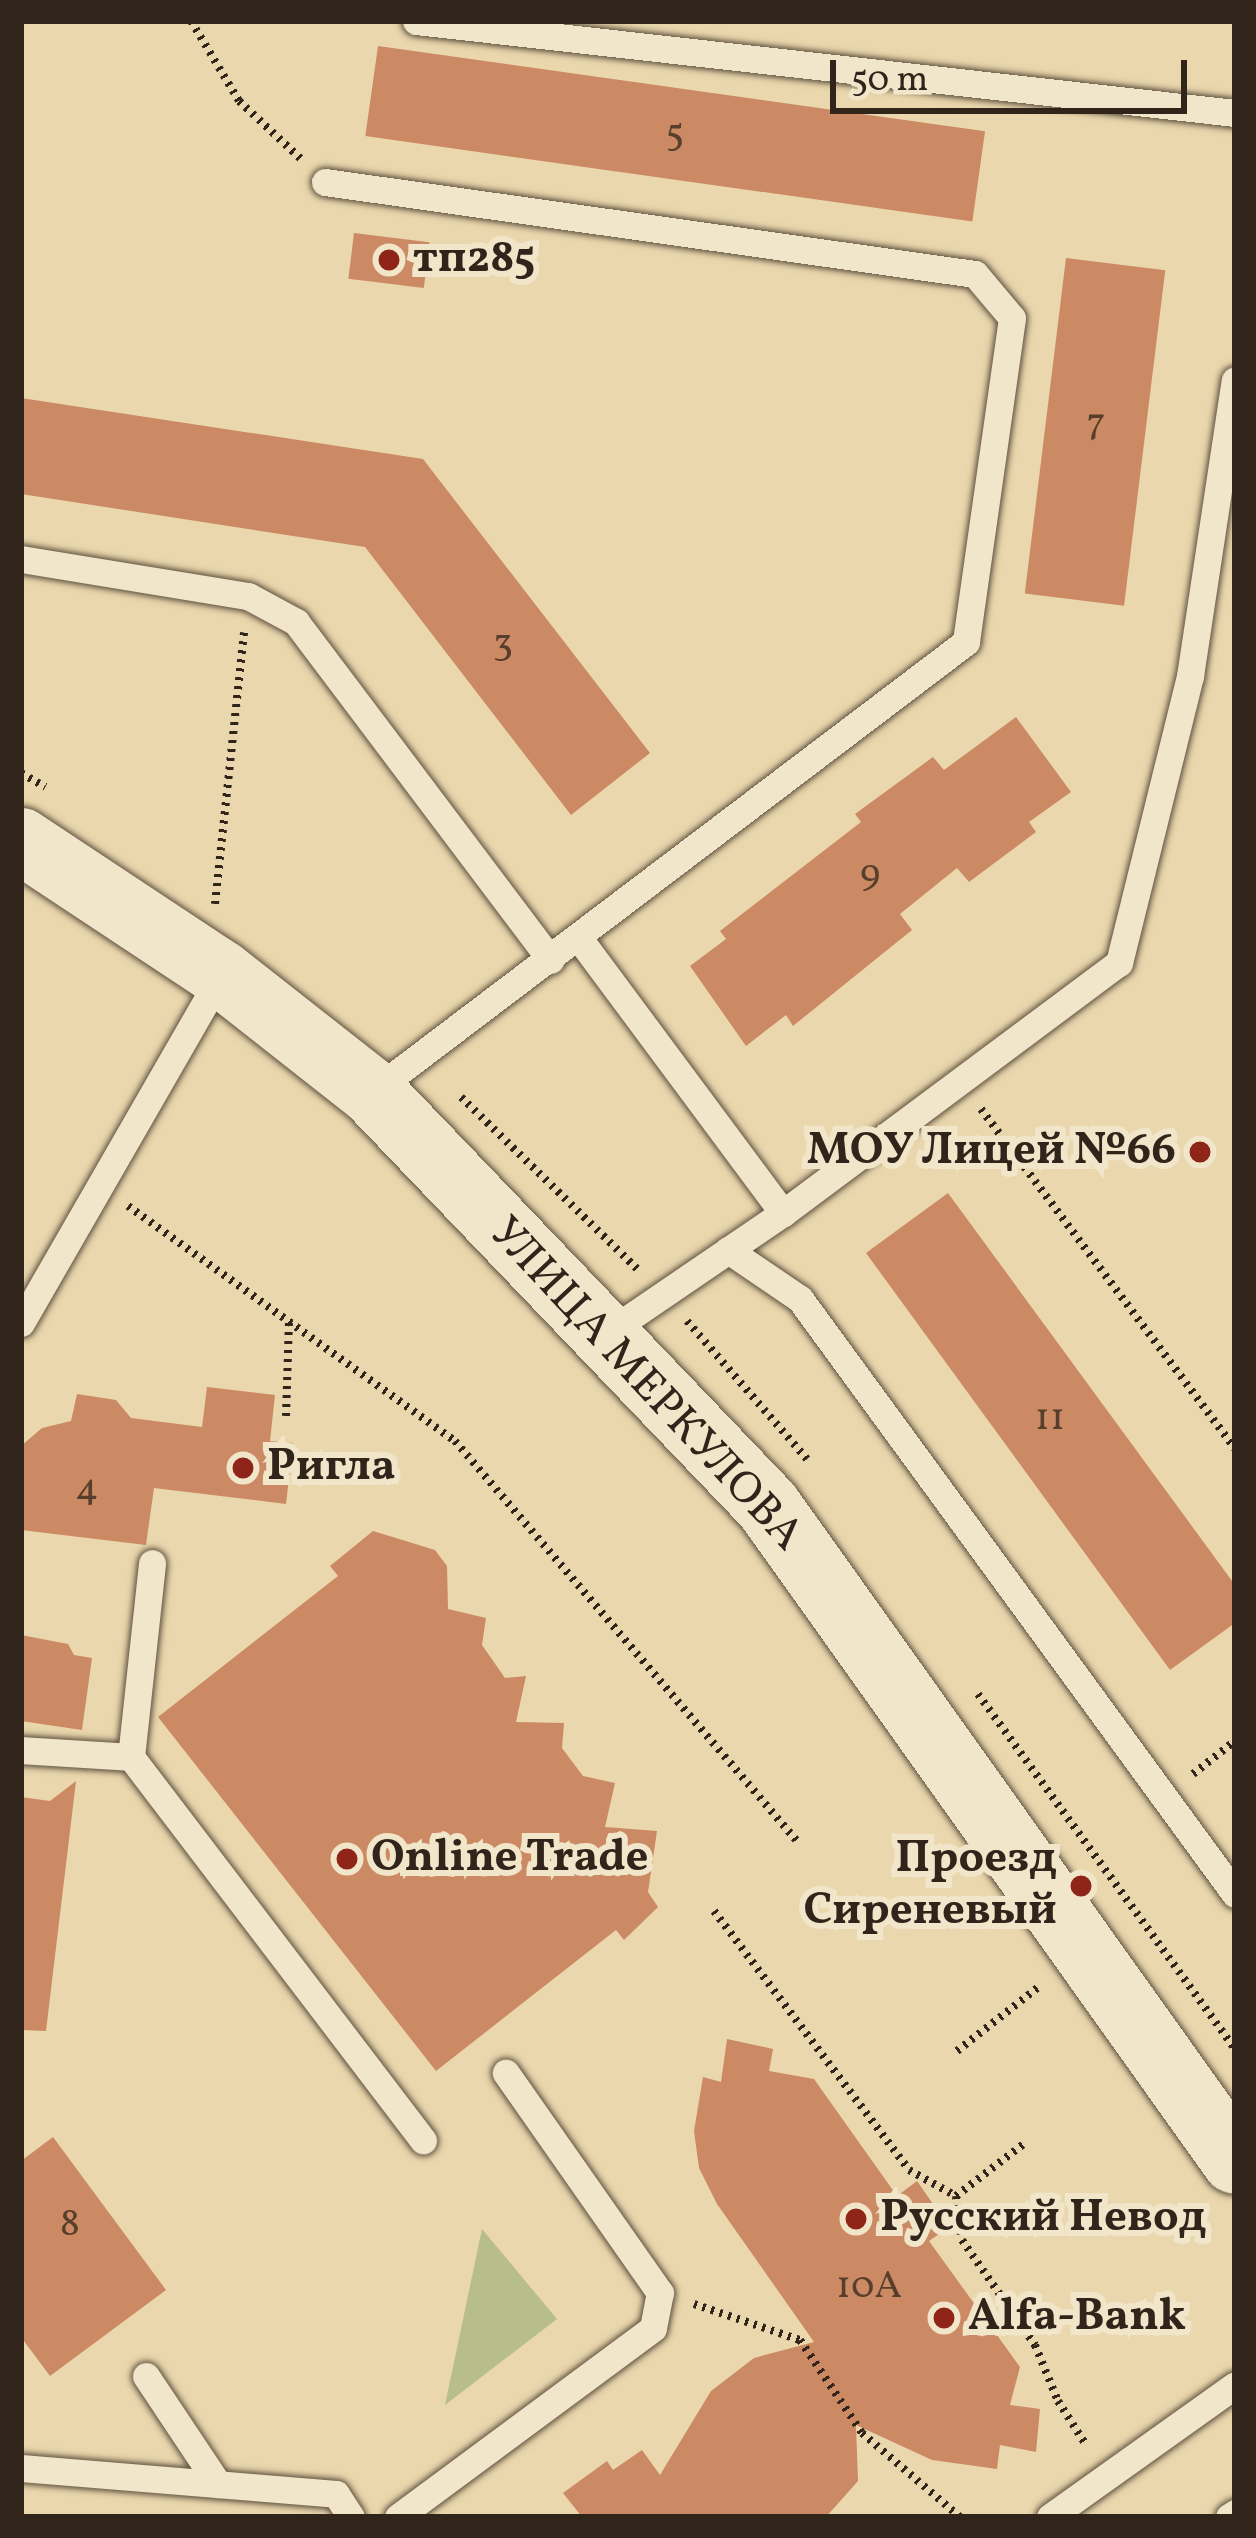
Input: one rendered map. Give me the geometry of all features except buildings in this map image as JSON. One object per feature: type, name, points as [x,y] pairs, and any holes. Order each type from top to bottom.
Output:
[{"type":"street","name":"УЛИЦА МЕРКУЛОВА","points":[[21,841],[222,974],[396,1074],[604,1334],[767,1506],[1235,2161]]},
{"type":"lane","points":[[416,21],[1235,113]]},
{"type":"lane","points":[[326,182],[975,274],[1012,318],[966,642],[396,1074]]},
{"type":"lane","points":[[604,1334],[783,1213],[1119,963],[1190,676],[1235,380]]},
{"type":"lane","points":[[21,559],[248,596],[296,622],[550,960]]},
{"type":"lane","points":[[578,937],[783,1213]]},
{"type":"lane","points":[[21,1323],[222,974]]},
{"type":"lane","points":[[728,1250],[800,1299],[1235,1894]]},
{"type":"lane","points":[[152,1563],[131,1757],[423,2140]]},
{"type":"lane","points":[[21,1750],[131,1757]]},
{"type":"lane","points":[[398,2517],[653,2328],[660,2293],[506,2073]]},
{"type":"lane","points":[[146,2376],[218,2485]]},
{"type":"lane","points":[[1050,2517],[1235,2385]]},
{"type":"lane","points":[[21,2468],[336,2494],[351,2517]]},
{"type":"path","points":[[191,21],[238,101],[326,182]]},
{"type":"path","points":[[215,906],[248,596]]},
{"type":"path","points":[[396,1074],[663,1294]]},
{"type":"path","points":[[960,1081],[1235,1449]]},
{"type":"path","points":[[100,1187],[455,1442],[796,1841]]},
{"type":"path","points":[[286,1416],[289,1320]]},
{"type":"path","points":[[1164,1797],[1235,1741]]},
{"type":"path","points":[[714,1911],[909,2170],[956,2196]]},
{"type":"path","points":[[957,2051],[1085,1951]]},
{"type":"path","points":[[956,2196],[1026,2142]]},
{"type":"path","points":[[956,2196],[962,2240],[1035,2345],[1058,2401],[1107,2476]]},
{"type":"path","points":[[660,2293],[800,2340],[862,2433],[960,2517]]},
{"type":"green space","points":[[482,2229],[557,2319],[445,2405]]},
{"type":"place","name":"тп285","points":[[389,260]]},
{"type":"place","name":"МОУ Лицей №66","points":[[1200,1152]]},
{"type":"place","name":"Ригла","points":[[243,1468]]},
{"type":"place","name":"Online Trade","points":[[347,1859]]},
{"type":"place","name":"Проезд Сиреневый","points":[[1081,1886]]},
{"type":"place","name":"Русский Невод","points":[[856,2219]]},
{"type":"place","name":"Alfa-Bank","points":[[944,2318]]}]
